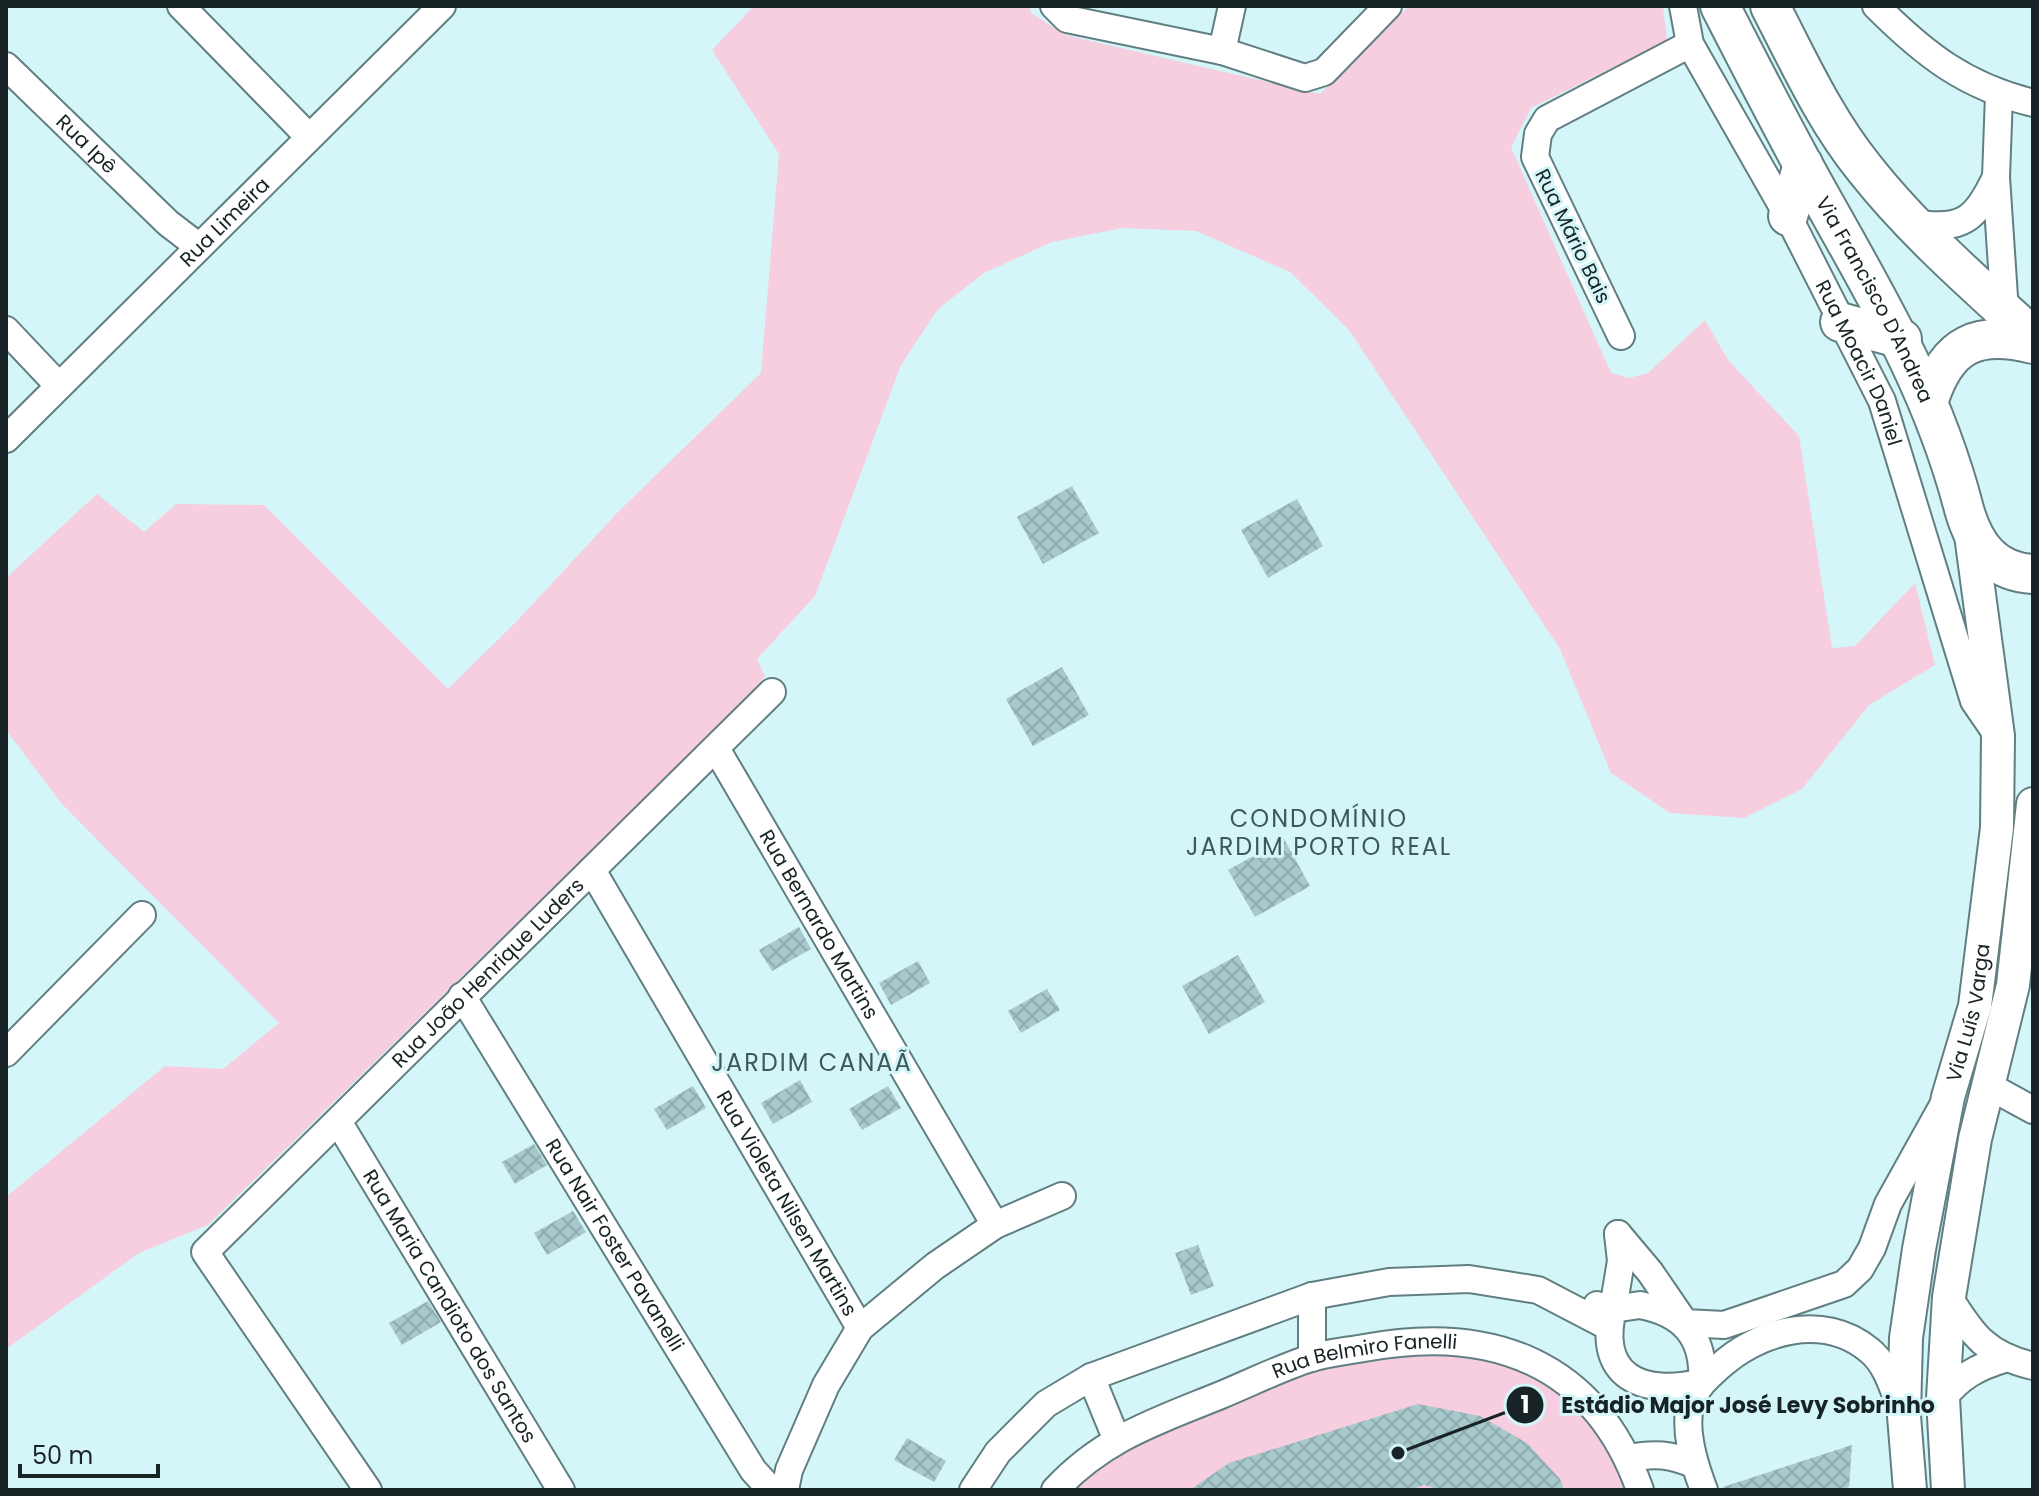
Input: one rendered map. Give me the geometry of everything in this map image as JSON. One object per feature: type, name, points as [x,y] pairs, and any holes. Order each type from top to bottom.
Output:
[{"type":"highway","name":"Via Francisco D'Andrea","points":[[1720,6],[1803,164],[1902,339],[1929,400],[1955,473],[1971,535],[1990,559],[2004,569],[2033,574]]},
{"type":"highway","points":[[1770,6],[1825,112],[1865,169],[1914,223],[2033,337]]},
{"type":"highway","points":[[1788,216],[1803,164]]},
{"type":"highway","points":[[1840,322],[1902,339]]},
{"type":"highway","points":[[1929,400],[1936,377],[1951,354],[1986,338],[2009,338],[2033,344]]},
{"type":"main road","name":"Via Luís Varga","points":[[1910,1490],[1904,1416],[1908,1323],[1948,1097],[1975,1006],[1989,919],[1997,828],[1998,736],[1971,535]]},
{"type":"main road","name":"Via Luís Varga","points":[[1948,1490],[1943,1398],[1949,1297],[1987,1085],[2013,985],[2033,804]]},
{"type":"street","points":[[181,6],[309,137]]},
{"type":"street","points":[[1054,6],[1067,19],[1222,51],[1305,78],[1324,72],[1388,6]]},
{"type":"street","points":[[1222,51],[1232,6]]},
{"type":"street","name":"Rua Moacir Daniel","points":[[1683,6],[1690,44],[1788,216],[1882,401],[1974,701],[1998,736]]},
{"type":"street","points":[[1876,6],[1911,41],[1952,73],[1999,95],[2033,103]]},
{"type":"street","name":"Rua Limeira","points":[[6,439],[309,137],[431,10]]},
{"type":"street","name":"Rua Mário Bais","points":[[1621,336],[1535,157],[1538,134],[1547,119],[1690,44]]},
{"type":"street","name":"Rua Ipê","points":[[6,66],[168,223],[192,252]]},
{"type":"street","points":[[1999,95],[1996,177],[2005,312]]},
{"type":"street","points":[[1914,223],[1939,227],[1957,225],[1980,210],[1996,177]]},
{"type":"street","points":[[6,330],[59,386]]},
{"type":"street","name":"Rua João Henrique Luders","points":[[368,1490],[205,1252],[339,1123],[462,996],[717,750],[772,692]]},
{"type":"street","name":"Rua Bernardo Martins","points":[[717,750],[995,1225]]},
{"type":"street","name":"Rua Violeta Nilsen Martins","points":[[592,870],[860,1328]]},
{"type":"street","points":[[6,1053],[142,915]]},
{"type":"street","name":"Rua Nair Foster Pavanelli","points":[[462,996],[753,1470],[771,1490]]},
{"type":"street","points":[[1987,1085],[2033,1110]]},
{"type":"street","points":[[973,1490],[998,1452],[1046,1404],[1091,1377],[1312,1296],[1432,1278],[1538,1290],[1611,1318],[1640,1305],[1663,1310],[1685,1323],[1724,1325],[1844,1284],[1866,1258],[1888,1204],[1948,1097]]},
{"type":"street","name":"Rua Maria Candioto dos Santos","points":[[339,1123],[561,1490]]},
{"type":"street","points":[[785,1490],[789,1470],[826,1385],[860,1328],[935,1266],[995,1225],[1062,1196]]},
{"type":"street","points":[[1618,1234],[1650,1272],[1698,1344],[1703,1362],[1702,1382],[1678,1388],[1655,1388],[1632,1381],[1617,1366],[1610,1347],[1611,1318],[1621,1261],[1618,1234]]},
{"type":"street","points":[[1312,1296],[1312,1358]]},
{"type":"street","points":[[1949,1297],[1968,1328],[2004,1359],[2033,1366]]},
{"type":"street","points":[[1704,1490],[1695,1465],[1689,1425],[1691,1401],[1702,1382],[1737,1350],[1768,1335],[1805,1328],[1841,1334],[1870,1350],[1886,1371],[1904,1416]]},
{"type":"street","name":"Rua Belmiro Fanelli","points":[[1055,1490],[1078,1464],[1116,1438],[1312,1358],[1405,1340],[1451,1340],[1501,1349],[1543,1367],[1577,1388],[1629,1458],[1640,1490]]},
{"type":"street","points":[[1943,1398],[1956,1382],[1980,1366],[2004,1359]]},
{"type":"street","points":[[1091,1377],[1116,1438]]},
{"type":"street","points":[[1629,1458],[1649,1454],[1673,1455],[1695,1465]]},
{"type":"shaded area","points":[[754,6],[1031,6],[1030,12],[1065,35],[1320,94],[1409,6],[1663,6],[1667,41],[1531,108],[1511,147],[1611,373],[1629,378],[1648,373],[1705,320],[1728,360],[1799,436],[1832,648],[1855,646],[1915,583],[1935,665],[1869,705],[1802,789],[1744,818],[1670,813],[1611,773],[1560,649],[1349,330],[1290,272],[1196,231],[1122,228],[1052,242],[984,273],[938,309],[901,365],[815,596],[757,659],[765,676],[747,698],[208,1225],[139,1253],[6,1349],[6,1197],[165,1066],[223,1069],[279,1023],[61,803],[6,730],[6,578],[97,494],[144,532],[176,504],[264,505],[448,689],[518,620],[618,512],[761,373],[779,154],[712,50]]},
{"type":"shaded area","points":[[1413,1348],[1497,1352],[1571,1392],[1633,1490],[1068,1490],[1120,1444],[1333,1365]]},
{"type":"building","points":[[1072,486],[1099,533],[1043,564],[1017,517]]},
{"type":"building","points":[[1297,499],[1323,546],[1268,578],[1241,530]]},
{"type":"building","points":[[1062,667],[1089,715],[1033,746],[1006,699]]},
{"type":"building","points":[[1284,839],[1310,886],[1255,917],[1228,870]]},
{"type":"building","points":[[799,927],[811,949],[772,971],[759,950]]},
{"type":"building","points":[[1238,955],[1265,1002],[1209,1034],[1182,986]]},
{"type":"building","points":[[918,961],[930,983],[891,1005],[879,983]]},
{"type":"building","points":[[1047,989],[1060,1010],[1021,1033],[1008,1011]]},
{"type":"building","points":[[800,1080],[812,1102],[773,1124],[761,1103]]},
{"type":"building","points":[[693,1086],[706,1108],[667,1130],[654,1109]]},
{"type":"building","points":[[888,1086],[901,1108],[862,1130],[849,1109]]},
{"type":"building","points":[[534,1144],[547,1165],[515,1184],[502,1162]]},
{"type":"building","points":[[573,1211],[586,1232],[547,1255],[534,1233]]},
{"type":"building","points":[[1198,1245],[1214,1286],[1191,1295],[1175,1253]]},
{"type":"building","points":[[428,1301],[441,1322],[402,1345],[389,1323]]},
{"type":"building","points":[[1418,1404],[1480,1416],[1527,1443],[1560,1479],[1564,1490],[1441,1490],[1424,1485],[1410,1490],[1190,1490],[1229,1463]]},
{"type":"building","points":[[907,1438],[946,1461],[934,1482],[894,1460]]},
{"type":"building","points":[[1852,1445],[1849,1487],[1839,1490],[1724,1490],[1723,1487]]},
{"type":"place","name":"Estádio Major José Levy Sobrinho","points":[[1398,1453]]},
{"type":"district","name":"CONDOMÍNIO JARDIM PORTO REAL","points":[[1319,832]]},
{"type":"district","name":"JARDIM CANAÃ","points":[[812,1062]]}]
